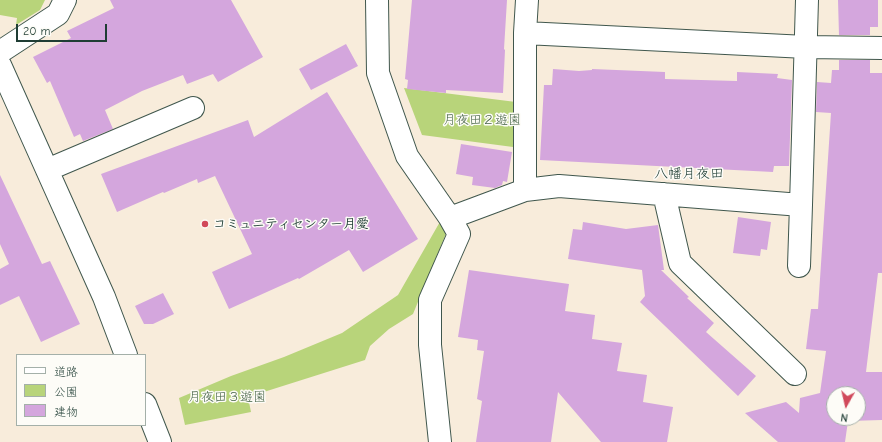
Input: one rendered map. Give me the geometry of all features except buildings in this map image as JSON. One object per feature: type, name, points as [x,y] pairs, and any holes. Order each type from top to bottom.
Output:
[{"type":"street","points":[[0,52],[58,14],[65,0]]},
{"type":"street","points":[[377,0],[378,72],[407,156],[450,218],[459,234],[430,300],[430,345],[440,442]]},
{"type":"street","points":[[525,190],[525,33],[527,0]]},
{"type":"street","points":[[799,266],[806,47],[806,0]]},
{"type":"street","points":[[525,33],[806,47],[882,48]]},
{"type":"street","points":[[0,64],[104,297],[126,354]]},
{"type":"street","points":[[48,170],[193,108]]},
{"type":"street","points":[[450,218],[525,190],[559,186],[801,205]]},
{"type":"street","points":[[664,194],[680,263],[795,374]]},
{"type":"street","points":[[146,407],[160,442]]},
{"type":"green space","points":[[0,0],[45,0],[40,10],[16,25],[17,18],[0,15]]},
{"type":"green space","name":"月夜田２遊園","points":[[404,88],[516,102],[513,147],[422,135]]},
{"type":"green space","name":"月夜田３遊園","points":[[441,220],[447,231],[413,314],[389,329],[370,346],[365,360],[248,397],[251,412],[185,425],[179,398],[342,333],[398,295]]},
{"type":"place","name":"コミュニティセンター月愛","points":[[205,224]]},
{"type":"district","name":"八幡月夜田","points":[[689,174]]}]
